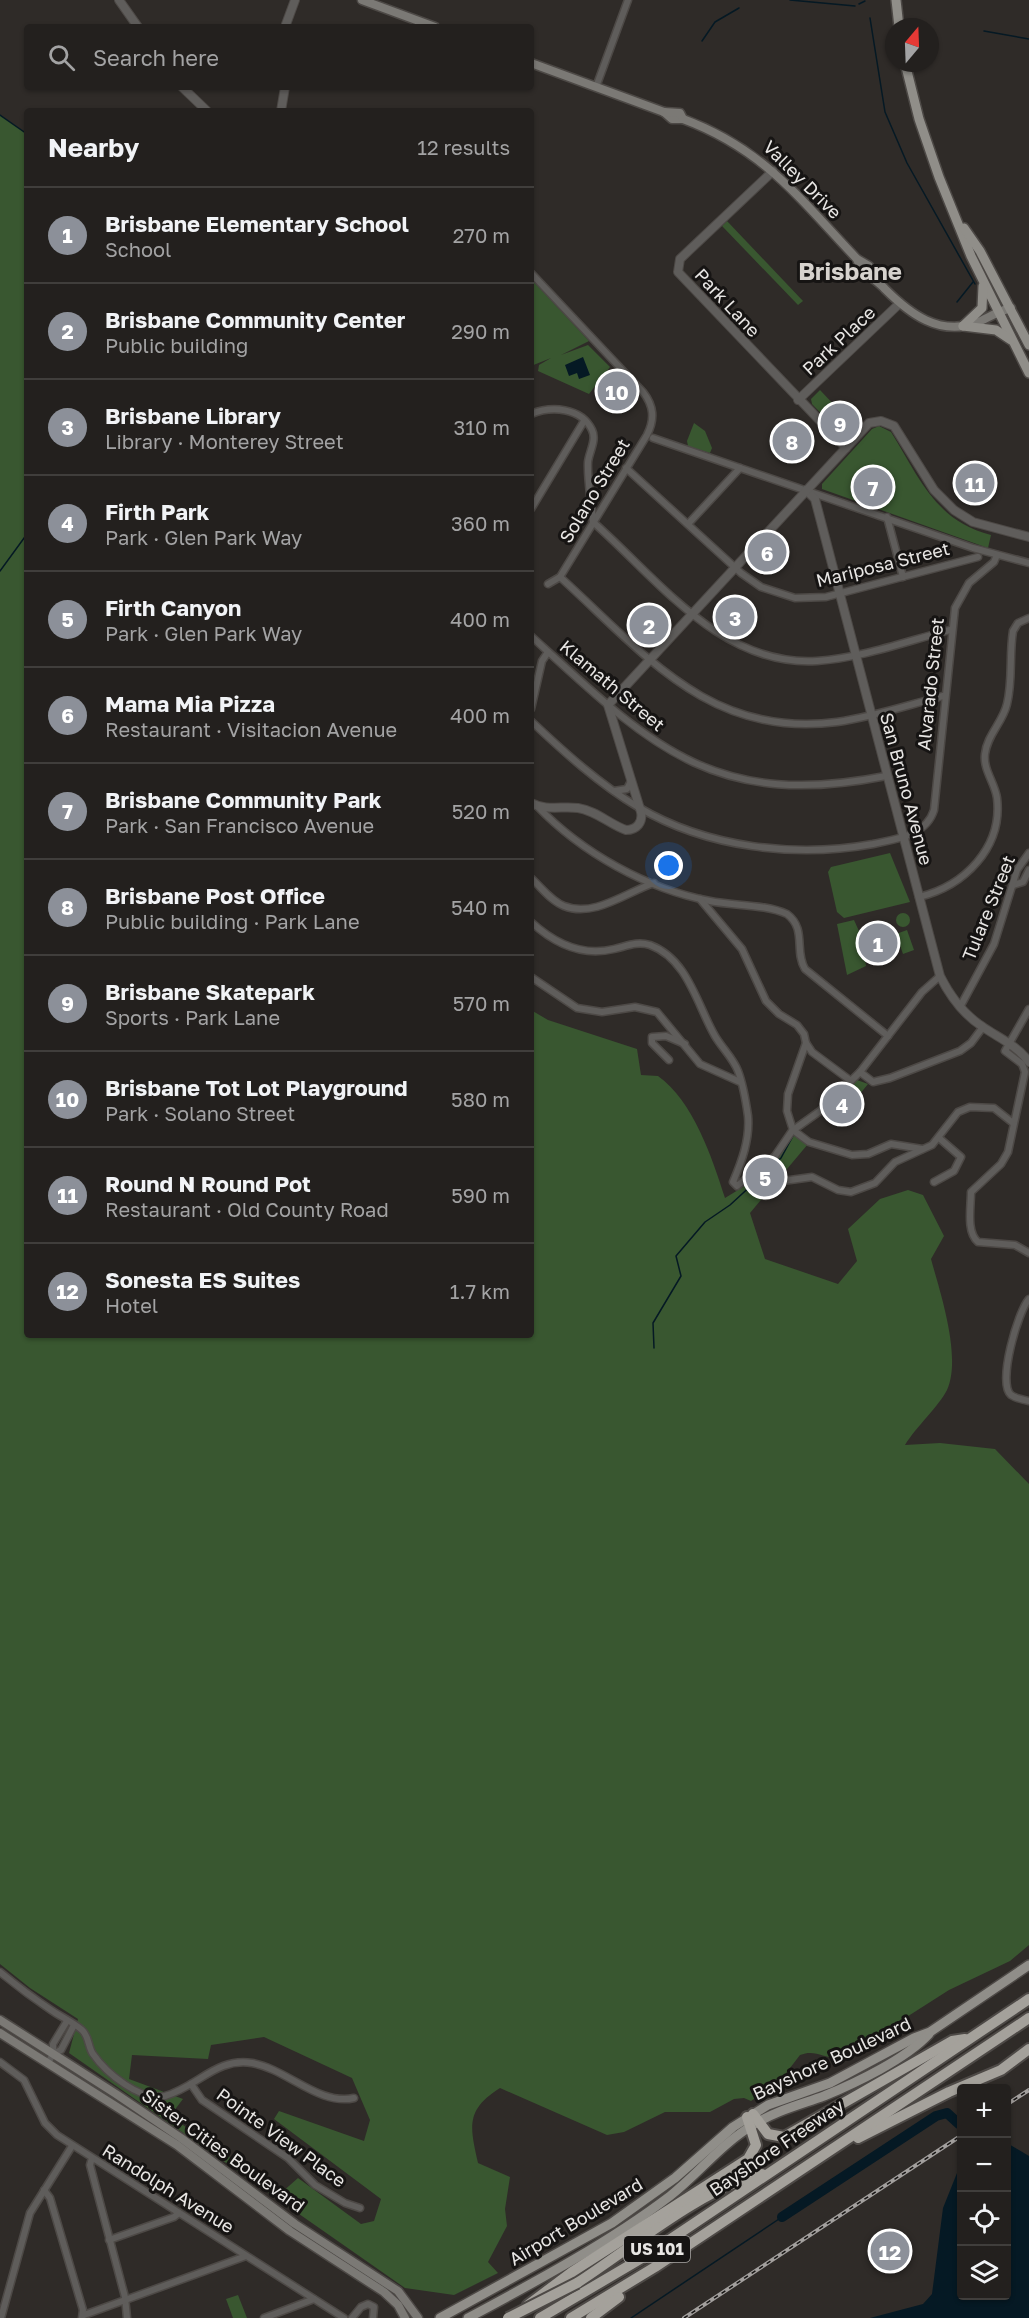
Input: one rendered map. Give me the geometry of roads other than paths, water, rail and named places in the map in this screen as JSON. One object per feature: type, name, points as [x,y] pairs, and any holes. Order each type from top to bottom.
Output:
[{"type":"highway","name":"Bayshore Freeway","points":[[540,2318],[628,2268],[1029,2000]]},
{"type":"highway","name":"Bayshore Freeway","points":[[571,2318],[636,2280],[1029,2018]]},
{"type":"highway","points":[[753,2119],[768,2134],[784,2138],[951,2042],[972,2038]]},
{"type":"highway","points":[[825,2154],[1001,2070],[1029,2049]]},
{"type":"highway","points":[[510,2318],[572,2272],[748,2160],[756,2145],[753,2119]]},
{"type":"highway","points":[[510,2318],[577,2283],[689,2209],[748,2177],[770,2172]]},
{"type":"highway","points":[[591,2318],[735,2214]]},
{"type":"main road","points":[[363,0],[427,24]]},
{"type":"main road","points":[[896,0],[898,18]]},
{"type":"main road","name":"Valley Drive","points":[[534,64],[664,112],[680,113],[683,119],[730,138],[773,171],[857,259],[867,264],[874,277],[900,303],[926,322],[963,326],[1011,308]]},
{"type":"main road","points":[[907,72],[926,142],[982,279],[1029,374]]},
{"type":"main road","points":[[959,221],[980,251],[1029,345]]},
{"type":"main road","points":[[963,326],[977,316],[984,304],[982,279]]},
{"type":"main road","points":[[963,326],[996,330],[1006,334],[1015,344]]},
{"type":"main road","name":"Bayshore Boulevard","points":[[753,2119],[845,2086],[919,2045],[930,2032],[1029,1965]]},
{"type":"main road","name":"Sister Cities Boulevard","points":[[0,2020],[148,2115],[295,2224],[398,2292],[418,2318]]},
{"type":"main road","name":"Sister Cities Boulevard","points":[[0,2033],[151,2127],[290,2231],[384,2292],[398,2305],[405,2318]]},
{"type":"main road","name":"Airport Boulevard","points":[[440,2318],[612,2223],[670,2183],[753,2119]]},
{"type":"main road","name":"Airport Boulevard","points":[[468,2318],[563,2265],[636,2220],[670,2195],[753,2119]]},
{"type":"street","points":[[119,0],[136,24]]},
{"type":"street","points":[[286,24],[295,0]]},
{"type":"street","points":[[596,87],[628,0]]},
{"type":"street","points":[[185,90],[204,108]]},
{"type":"street","points":[[282,108],[284,90]]},
{"type":"street","name":"Park Lane","points":[[773,171],[680,259],[677,267],[683,280],[801,402],[834,441],[842,445]]},
{"type":"street","name":"Solano Street","points":[[534,276],[650,402],[652,425],[560,578]]},
{"type":"street","name":"Park Place","points":[[801,402],[900,303]]},
{"type":"street","points":[[534,413],[558,409],[573,413],[584,421],[593,434],[588,466],[593,522],[693,613],[727,640],[768,657],[815,661],[855,654],[950,630]]},
{"type":"street","points":[[534,504],[584,421]]},
{"type":"street","points":[[534,805],[591,811],[626,830],[634,829],[640,823],[640,808],[608,705],[806,490],[842,445],[869,423],[887,422],[896,429],[934,490],[954,510],[973,522],[1029,537]]},
{"type":"street","points":[[653,438],[980,550],[1029,563]]},
{"type":"street","name":"Mariposa Street","points":[[626,468],[735,567],[761,587],[784,596],[815,598],[978,557]]},
{"type":"street","points":[[688,524],[740,468]]},
{"type":"street","name":"San Bruno Avenue","points":[[806,490],[815,499],[940,976],[960,1007],[983,1027],[1009,1043],[1029,1062]]},
{"type":"street","points":[[591,501],[603,503]]},
{"type":"street","points":[[887,517],[903,577]]},
{"type":"street","points":[[980,550],[978,557],[986,567]]},
{"type":"street","name":"Alvarado Street","points":[[534,724],[613,790],[640,808],[702,834],[771,848],[835,849],[903,837],[923,828],[934,810],[950,630],[959,597],[969,583],[994,562],[997,555]]},
{"type":"street","points":[[548,584],[560,578],[674,681],[720,707],[753,718],[804,724],[836,722],[944,696]]},
{"type":"street","points":[[919,897],[945,890],[961,878],[981,857],[993,833],[997,817],[997,798],[986,766],[985,752],[1007,707],[1013,631],[1018,623],[1029,618]]},
{"type":"street","name":"Klamath Street","points":[[534,639],[647,738],[679,756],[722,774],[754,782],[814,787],[886,776]]},
{"type":"street","points":[[534,696],[542,661],[548,652]]},
{"type":"street","points":[[615,727],[622,718]]},
{"type":"street","points":[[613,790],[624,791],[631,780]]},
{"type":"street","points":[[534,805],[593,852],[654,883],[699,898],[777,911],[792,918],[800,933],[801,958],[805,969],[888,1036]]},
{"type":"street","name":"Tulare Street","points":[[960,1007],[994,944],[1017,870],[1029,853]]},
{"type":"street","points":[[1013,885],[1023,882],[1029,870]]},
{"type":"street","points":[[534,881],[558,903],[578,909],[604,905],[654,883]]},
{"type":"street","points":[[699,898],[742,949],[766,1001],[779,1014],[800,1027],[812,1052],[851,1081]]},
{"type":"street","points":[[534,924],[558,942],[575,950],[604,951],[642,944],[665,955],[687,978],[707,1022],[736,1068],[740,1082],[748,1127],[742,1161],[733,1182],[737,1186],[775,1156],[793,1130],[820,1111],[860,1072],[926,987],[940,976]]},
{"type":"street","points":[[534,979],[577,1008],[602,1012],[635,1006],[657,1012],[686,1044],[700,1064],[740,1082]]},
{"type":"street","points":[[1029,1009],[1005,1051],[1022,1064],[1025,1072],[1008,1152],[1001,1164],[971,1192],[971,1232],[974,1238],[978,1242],[1015,1245],[1029,1253]]},
{"type":"street","points":[[860,1072],[873,1082],[890,1078],[964,1049],[983,1027]]},
{"type":"street","points":[[669,1060],[652,1043],[652,1037],[666,1036],[686,1044]]},
{"type":"street","points":[[806,1043],[788,1094],[787,1111],[793,1130],[809,1142],[852,1155],[868,1154],[891,1144],[922,1149]]},
{"type":"street","points":[[766,1196],[783,1181],[812,1177],[838,1190],[851,1192],[875,1183],[895,1162],[939,1138],[958,1112],[970,1107],[994,1108],[1014,1123]]},
{"type":"street","points":[[934,1182],[958,1167],[962,1157],[939,1138]]},
{"type":"street","points":[[1029,1299],[1015,1327],[1006,1376],[1006,1388],[1011,1395],[1029,1401]]},
{"type":"street","points":[[0,1972],[84,2031],[97,2059],[133,2090],[156,2097],[166,2096],[191,2084],[222,2064],[237,2061],[255,2063],[282,2072],[329,2098],[340,2101],[354,2098]]},
{"type":"street","points":[[48,2063],[53,2054],[53,2044],[67,2020]]},
{"type":"street","points":[[53,2054],[61,2050],[74,2025]]},
{"type":"street","name":"Randolph Avenue","points":[[0,2062],[24,2080],[45,2123],[72,2146],[344,2318]]},
{"type":"street","name":"Pointe View Place","points":[[191,2084],[202,2100],[288,2158],[315,2186],[345,2203],[360,2208]]},
{"type":"street","points":[[0,2318],[27,2221],[72,2146]]},
{"type":"street","points":[[92,2158],[90,2165],[125,2302],[127,2318]]},
{"type":"street","points":[[44,2190],[51,2198],[83,2316],[246,2256]]},
{"type":"street","points":[[109,2240],[174,2217],[178,2213]]},
{"type":"street","points":[[264,2318],[314,2299]]},
{"type":"street","points":[[352,2318],[361,2307],[368,2304],[374,2307],[373,2318]]},
{"type":"water","points":[[583,357],[590,375],[579,379],[577,373],[569,376],[565,365]]},
{"type":"water","points":[[1011,2145],[1029,2156],[1029,2318],[870,2318],[923,2304],[932,2294],[943,2208],[957,2173],[957,2300],[1011,2300]]},
{"type":"waterway","points":[[790,0],[855,6]]},
{"type":"waterway","points":[[859,4],[865,1]]},
{"type":"waterway","points":[[702,41],[715,22],[739,8]]},
{"type":"waterway","points":[[870,18],[885,112],[907,163],[975,284]]},
{"type":"waterway","points":[[984,31],[1029,39]]},
{"type":"waterway","points":[[0,115],[24,132]]},
{"type":"waterway","points":[[957,302],[973,282]]},
{"type":"waterway","points":[[0,571],[24,538]]},
{"type":"waterway","points":[[654,1348],[653,1323],[681,1276],[676,1256],[705,1222],[730,1205],[781,1158],[793,1136]]},
{"type":"waterway","points":[[782,2217],[936,2116],[947,2113],[957,2122]]},
{"type":"waterway","points":[[631,2318],[782,2217]]},
{"type":"railway","points":[[1011,2102],[1029,2090]]},
{"type":"railway","points":[[684,2318],[957,2138]]},
{"type":"place","name":"Brisbane Tot Lot Playground","points":[[617,391]]},
{"type":"place","name":"Brisbane Skatepark","points":[[840,423]]},
{"type":"place","name":"Brisbane Post Office","points":[[792,441]]},
{"type":"place","name":"Round N Round Pot","points":[[975,483]]},
{"type":"place","name":"Brisbane Community Park","points":[[873,487]]},
{"type":"place","name":"Mama Mia Pizza","points":[[767,552]]},
{"type":"place","name":"Brisbane Library","points":[[735,617]]},
{"type":"place","name":"Brisbane Community Center","points":[[649,625]]},
{"type":"place","name":"Brisbane Elementary School","points":[[878,943]]},
{"type":"place","name":"Firth Park","points":[[842,1104]]},
{"type":"place","name":"Firth Canyon","points":[[765,1177]]},
{"type":"place","name":"Sonesta ES Suites","points":[[890,2251]]},
{"type":"district","name":"Brisbane","points":[[850,272]]}]
